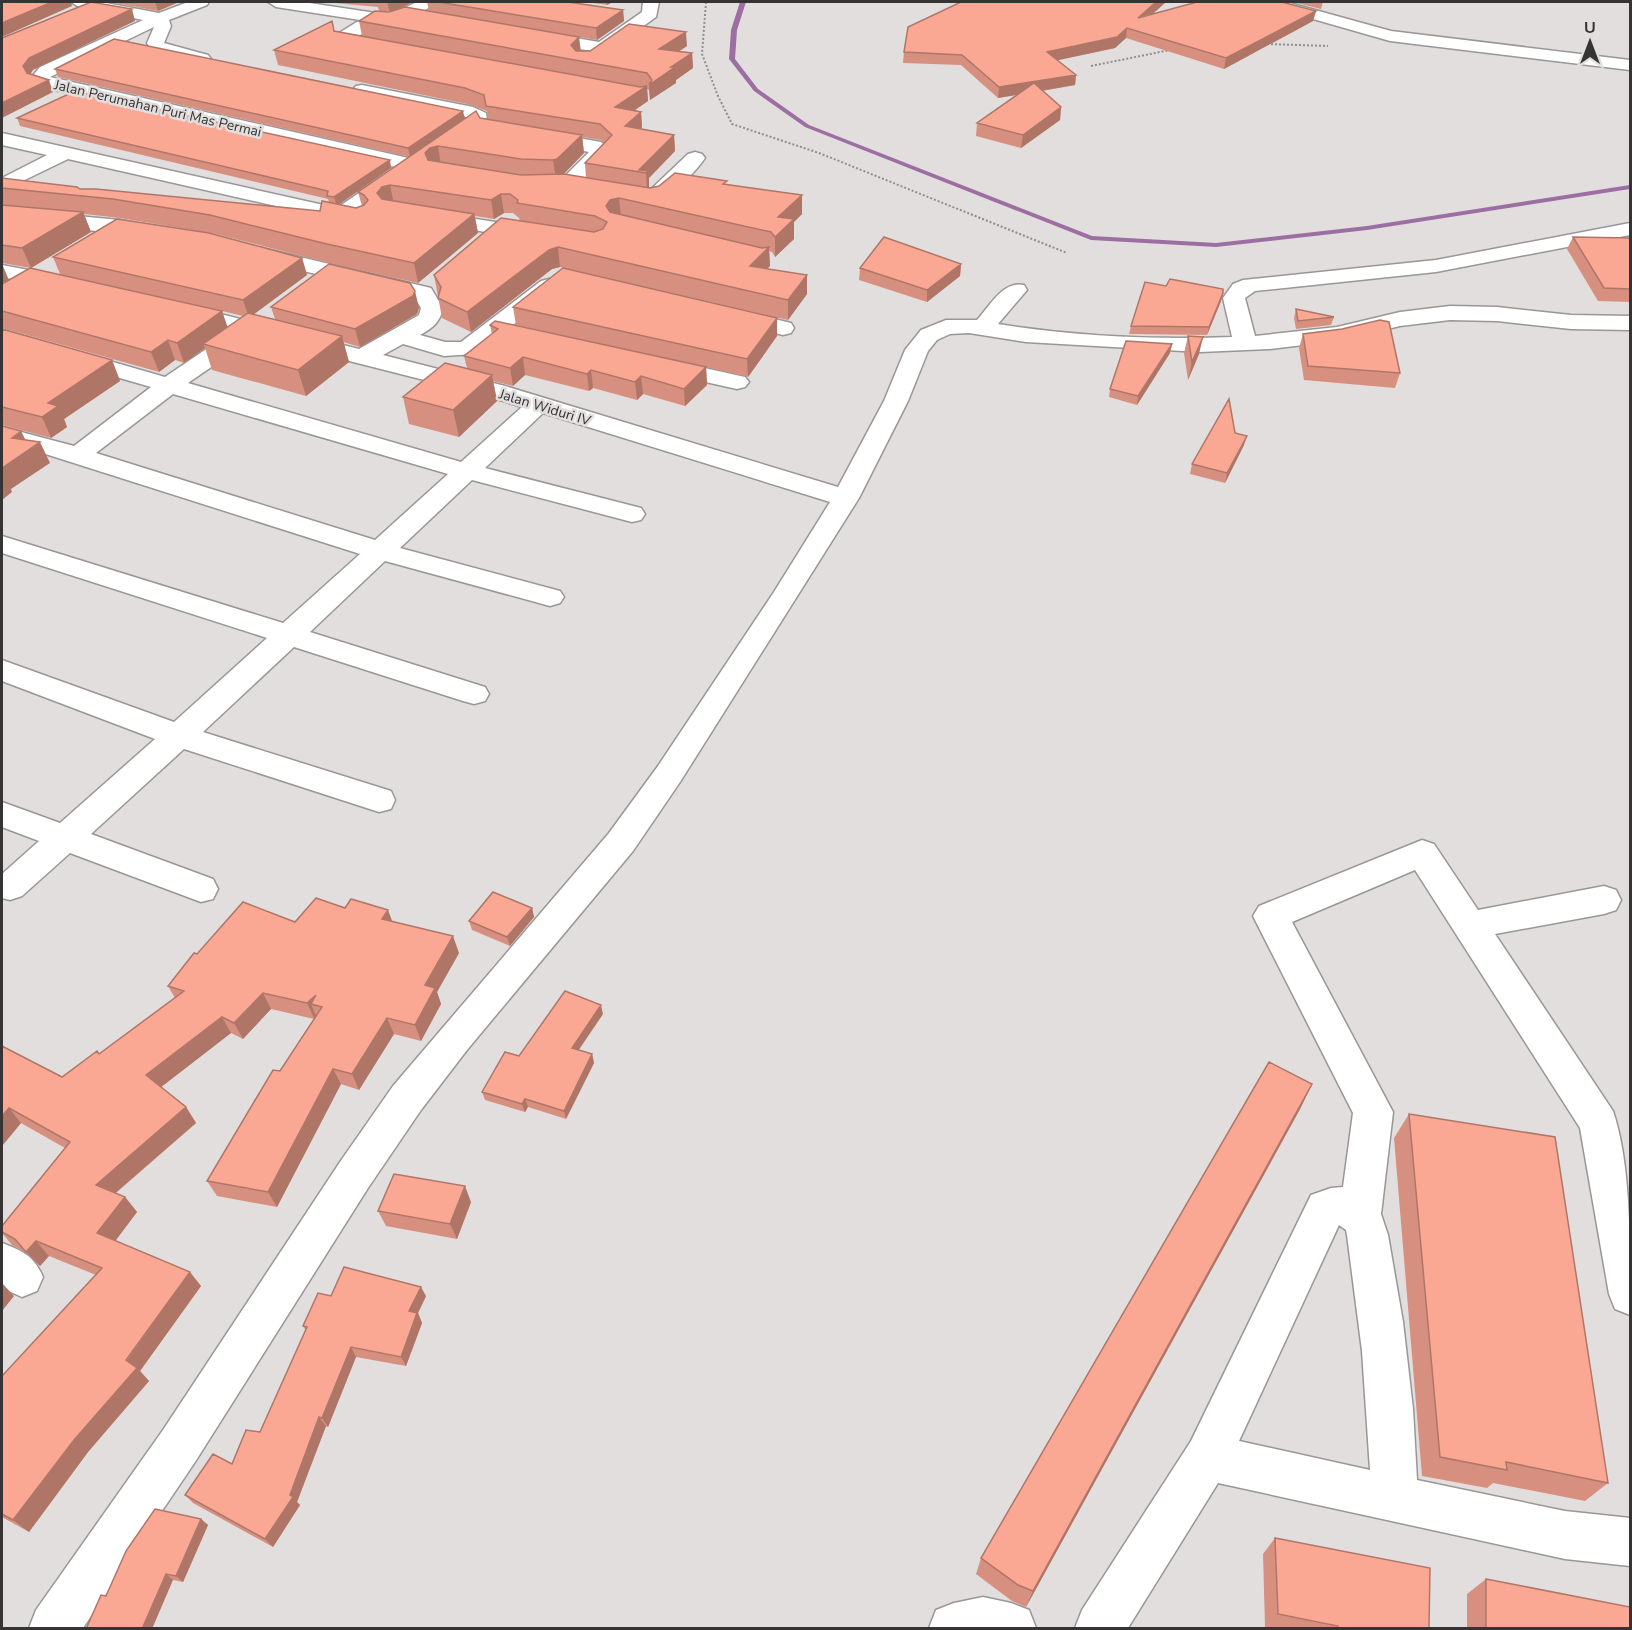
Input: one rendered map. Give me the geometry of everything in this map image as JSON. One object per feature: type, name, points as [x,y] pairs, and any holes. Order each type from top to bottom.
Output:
[{"type":"street","name":"Jalan Perumahan Puri Mas Permai","points":[[201,2],[160,18],[40,76],[39,79],[41,82],[76,90],[427,156]]},
{"type":"street","points":[[276,2],[327,4],[375,18],[391,20],[428,2]]},
{"type":"street","points":[[1270,2],[1390,36],[1630,65]]},
{"type":"street","points":[[81,7],[160,18],[164,26],[155,43],[157,46],[214,61]]},
{"type":"street","points":[[624,14],[648,10]]},
{"type":"street","points":[[583,61],[648,10]]},
{"type":"street","points":[[407,14],[453,22]]},
{"type":"street","points":[[375,18],[345,37],[344,40],[395,50]]},
{"type":"street","points":[[521,34],[601,48]]},
{"type":"street","points":[[340,214],[478,121],[479,117],[467,111],[345,87]]},
{"type":"street","points":[[55,100],[76,90]]},
{"type":"street","points":[[523,135],[599,148],[599,154],[567,185]]},
{"type":"street","points":[[2,139],[367,221]]},
{"type":"street","points":[[2,185],[64,154]]},
{"type":"street","points":[[640,202],[673,182],[695,158]]},
{"type":"street","points":[[124,184],[144,172]]},
{"type":"street","points":[[673,182],[696,186]]},
{"type":"street","points":[[511,183],[543,188],[567,185],[588,189]]},
{"type":"street","points":[[482,243],[543,188]]},
{"type":"street","points":[[406,214],[558,237]]},
{"type":"street","points":[[2,215],[120,226],[176,235]]},
{"type":"street","points":[[90,243],[120,226]]},
{"type":"street","points":[[1245,343],[1234,298],[1240,289],[1251,285],[1436,266],[1630,229]]},
{"type":"street","points":[[246,250],[330,272],[431,286],[430,317],[362,357]]},
{"type":"street","points":[[9,292],[61,260]]},
{"type":"street","points":[[2,271],[83,288]]},
{"type":"street","points":[[311,286],[330,272]]},
{"type":"street","points":[[400,336],[444,349],[459,351],[467,349],[561,276],[568,277]]},
{"type":"street","points":[[983,327],[1016,290]]},
{"type":"street","name":"Jalan Widuri IV","points":[[155,304],[263,321],[362,357],[539,404],[846,498]]},
{"type":"street","points":[[709,310],[783,328]]},
{"type":"street","points":[[54,1629],[179,1446],[401,1107],[461,1030],[621,842],[669,774],[786,595],[846,498],[924,340],[936,330],[946,327],[983,327],[1026,335],[1138,344],[1245,343],[1337,334],[1400,319],[1450,313],[1476,312],[1571,322],[1630,323]]},
{"type":"street","points":[[77,456],[170,385],[263,321]]},
{"type":"street","points":[[495,329],[518,334]]},
{"type":"street","points":[[2,337],[466,471],[632,514]]},
{"type":"street","points":[[645,362],[737,382]]},
{"type":"street","points":[[10,887],[179,736],[539,404]]},
{"type":"street","points":[[2,435],[44,445],[380,550],[550,597]]},
{"type":"street","points":[[2,544],[474,694]]},
{"type":"street","points":[[2,670],[179,736],[379,800]]},
{"type":"street","points":[[2,814],[201,889]]},
{"type":"street","points":[[1359,1216],[1373,1112],[1270,916],[1422,853],[1599,1123],[1630,1294]]},
{"type":"street","points":[[1470,925],[1604,900]]},
{"type":"street","points":[[1100,1629],[1207,1457],[1326,1209],[1341,1206],[1351,1209],[1359,1216],[1366,1229],[1378,1295],[1392,1428],[1394,1497]]},
{"type":"street","points":[[1207,1457],[1565,1534],[1630,1542]]},
{"type":"street","points":[[954,1629],[983,1622],[1011,1629]]},
{"type":"path","points":[[706,2],[702,54],[718,96],[732,124],[819,153],[1067,252]]},
{"type":"path","points":[[1266,44],[1320,47],[1361,45],[1390,36]]},
{"type":"path","points":[[1090,66],[1177,49]]},
{"type":"building","points":[[2,2],[52,2],[2,23]]},
{"type":"building","points":[[91,2],[132,9],[29,58],[23,66],[27,73],[49,80],[2,103],[2,38]]},
{"type":"building","points":[[438,2],[568,2],[623,10],[596,28]]},
{"type":"building","points":[[961,2],[1156,2],[1138,18],[1197,2],[1282,2],[1316,11],[1226,58],[1127,28],[1117,37],[1047,52],[1076,75],[999,87],[962,55],[904,52],[908,27]]},
{"type":"building","points":[[405,7],[579,37],[571,45],[576,51],[590,51],[629,24],[686,32],[659,49],[692,53],[649,85],[652,80],[647,73],[359,21],[375,11],[389,12]]},
{"type":"building","points":[[332,21],[334,31],[640,87],[647,86],[615,107],[641,112],[625,126],[674,135],[639,170],[648,171],[646,173],[585,163],[612,135],[600,124],[486,106],[484,95],[465,88],[274,50]]},
{"type":"building","points":[[114,39],[463,111],[408,148],[55,69]]},
{"type":"building","points":[[1034,83],[1061,107],[1023,135],[977,123]]},
{"type":"building","points":[[75,91],[390,160],[334,197],[327,196],[328,191],[17,118]]},
{"type":"building","points":[[476,111],[480,118],[582,135],[557,159],[553,160],[521,159],[438,146],[430,148],[425,153],[428,160],[521,175],[564,174],[650,188],[659,186],[675,173],[727,181],[723,184],[802,195],[778,217],[794,219],[775,237],[771,232],[619,198],[610,200],[606,206],[610,212],[762,248],[769,247],[750,266],[807,275],[788,300],[558,247],[549,250],[467,312],[438,298],[441,287],[434,275],[501,218],[594,232],[603,229],[607,222],[595,216],[517,203],[518,200],[510,194],[501,194],[491,200],[390,185],[382,187],[377,193],[382,199],[474,214],[414,263],[210,215],[113,199],[2,188],[2,178],[80,189],[320,211],[322,201],[356,208],[364,205],[368,200],[358,192]]},
{"type":"building","points":[[2,205],[83,212],[22,248],[2,245]]},
{"type":"building","points":[[117,219],[209,233],[302,258],[243,300],[53,257]]},
{"type":"building","points":[[884,237],[961,264],[927,290],[860,268]]},
{"type":"building","points":[[1573,237],[1630,238],[1630,289],[1604,288]]},
{"type":"building","points":[[329,264],[410,283],[415,291],[413,296],[355,329],[271,307]]},
{"type":"building","points":[[30,268],[222,311],[177,343],[168,340],[151,352],[2,311],[2,284]]},
{"type":"building","points":[[563,268],[777,318],[747,359],[513,307]]},
{"type":"building","points":[[1170,279],[1223,289],[1209,327],[1131,326],[1145,282],[1166,286]]},
{"type":"building","points":[[1296,309],[1334,317],[1298,321]]},
{"type":"building","points":[[248,313],[342,336],[298,370],[203,344]]},
{"type":"building","points":[[1380,320],[1389,322],[1400,373],[1308,366],[1303,334],[1342,329]]},
{"type":"building","points":[[495,321],[706,367],[684,389],[641,376],[635,382],[591,370],[587,374],[523,357],[510,368],[464,356],[498,329],[490,325]]},
{"type":"building","points":[[2,329],[112,360],[48,403],[58,406],[42,417],[2,407]]},
{"type":"building","points":[[1188,336],[1203,337],[1192,362]]},
{"type":"building","points":[[1126,341],[1172,344],[1138,396],[1110,389]]},
{"type":"building","points":[[445,363],[492,375],[453,410],[403,397]]},
{"type":"building","points":[[1229,399],[1235,433],[1247,436],[1227,473],[1192,464]]},
{"type":"building","points":[[2,426],[21,431],[12,438],[40,442],[2,468]]},
{"type":"building","points":[[493,892],[532,908],[507,937],[469,921]]},
{"type":"building","points":[[316,898],[345,908],[351,899],[388,910],[382,919],[453,936],[425,985],[435,988],[415,1025],[387,1018],[352,1074],[333,1069],[268,1192],[207,1181],[273,1070],[280,1071],[322,1007],[311,1004],[316,995],[307,1003],[263,993],[234,1023],[222,1017],[146,1075],[186,1107],[96,1185],[125,1197],[97,1233],[190,1272],[126,1360],[137,1368],[74,1440],[13,1520],[2,1514],[2,1376],[102,1268],[36,1241],[26,1252],[15,1239],[2,1232],[2,1226],[70,1142],[9,1108],[2,1116],[2,1046],[62,1077],[97,1051],[99,1054],[184,991],[168,986],[194,953],[197,954],[243,902],[295,922]]},
{"type":"building","points":[[565,991],[601,1005],[572,1048],[592,1054],[564,1111],[525,1099],[522,1104],[482,1092],[505,1052],[519,1056]]},
{"type":"building","points":[[1269,1062],[1312,1084],[1033,1591],[1018,1585],[981,1558]]},
{"type":"building","points":[[1409,1114],[1555,1137],[1608,1483],[1506,1462],[1507,1470],[1440,1457]]},
{"type":"building","points":[[394,1174],[465,1186],[450,1224],[378,1211]]},
{"type":"building","points":[[344,1267],[421,1287],[409,1311],[417,1313],[401,1357],[351,1347],[322,1418],[319,1417],[290,1495],[293,1497],[265,1539],[185,1495],[213,1454],[232,1464],[246,1430],[260,1432],[307,1327],[303,1326],[318,1293],[331,1296]]},
{"type":"building","points":[[155,1509],[201,1519],[176,1576],[166,1574],[142,1629],[86,1629],[101,1595],[106,1596],[126,1551]]},
{"type":"building","points":[[1275,1538],[1430,1568],[1429,1629],[1338,1629],[1338,1626],[1278,1614]]},
{"type":"building","points":[[1486,1579],[1630,1607],[1630,1629],[1486,1629]]},
{"type":"waterway","points":[[743,2],[734,30],[732,59],[756,90],[807,126],[1091,238],[1216,245],[1367,228],[1630,187]]}]
